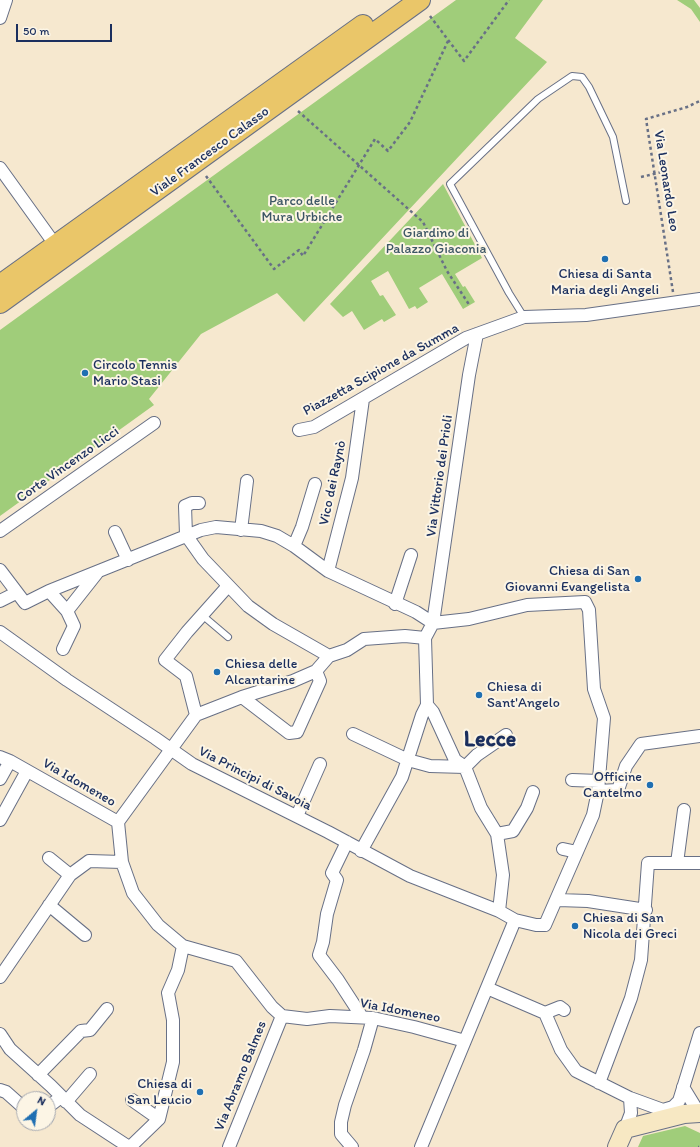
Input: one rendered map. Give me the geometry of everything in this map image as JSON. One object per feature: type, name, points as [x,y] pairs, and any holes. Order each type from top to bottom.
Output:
[{"type":"main road","name":"Viale Francesco Calasso","points":[[0,303],[60,251],[399,0]]},
{"type":"main road","name":"Viale Francesco Calasso","points":[[0,285],[60,251],[425,8]]},
{"type":"street","points":[[0,18],[6,0]]},
{"type":"street","points":[[0,168],[60,251]]},
{"type":"street","name":"Piazzetta Scipione da Summa","points":[[298,430],[314,427],[466,338],[524,317],[586,315],[700,299]]},
{"type":"street","name":"Via Vittorio dei Prioli","points":[[425,638],[433,623],[477,334]]},
{"type":"street","name":"Vico dei Raynò","points":[[328,571],[352,478],[363,399]]},
{"type":"street","name":"Corte Vincenzo Licci","points":[[0,531],[154,423]]},
{"type":"street","points":[[241,530],[247,481]]},
{"type":"street","points":[[294,546],[302,527],[315,484]]},
{"type":"street","points":[[199,503],[192,503],[185,506],[186,536],[203,559],[248,606],[273,624],[329,656]]},
{"type":"street","points":[[0,570],[25,603],[50,591],[201,530],[216,527],[261,531],[277,536],[294,546],[328,571],[395,604],[416,612],[433,623],[469,619],[527,606],[585,602],[589,610],[594,689],[604,718],[599,786],[593,815],[558,897],[646,910]]},
{"type":"street","points":[[116,532],[128,560]]},
{"type":"street","points":[[395,604],[411,555]]},
{"type":"street","points":[[68,611],[97,573]]},
{"type":"street","points":[[196,716],[186,676],[165,660],[228,586]]},
{"type":"street","points":[[50,591],[68,611],[74,626],[63,650]]},
{"type":"street","points":[[0,601],[16,593]]},
{"type":"street","name":"Via Principi di Savoia","points":[[0,632],[192,764],[229,784],[297,816],[410,876],[499,911],[515,920],[536,925],[545,925],[558,897]]},
{"type":"street","points":[[118,822],[156,768],[171,751],[196,716],[242,697],[293,681],[316,671],[329,656],[347,650],[364,639],[405,636],[425,638],[426,705],[402,777],[361,851]]},
{"type":"street","points":[[242,697],[290,733],[297,732],[320,681],[316,671]]},
{"type":"street","points":[[426,705],[433,712],[455,760],[465,767],[481,808],[497,834],[503,875],[499,911]]},
{"type":"street","points":[[353,734],[408,760],[430,766],[465,767],[477,756],[506,735]]},
{"type":"street","points":[[572,780],[618,790],[626,766],[641,744],[700,736]]},
{"type":"street","points":[[0,779],[5,759]]},
{"type":"street","name":"Via Idomeneo","points":[[5,759],[118,822],[122,862],[133,893],[158,925],[183,946],[236,961],[272,1007],[282,1016],[307,1019],[330,1016],[367,1017],[414,1027],[465,1041]]},
{"type":"street","points":[[297,816],[320,764]]},
{"type":"street","points":[[0,820],[28,771]]},
{"type":"street","points":[[497,834],[513,831],[527,808],[533,792]]},
{"type":"street","points":[[677,863],[684,810]]},
{"type":"street","points":[[347,842],[332,873],[337,880],[326,914],[323,942],[319,955],[367,1017],[364,1050],[345,1105],[341,1122],[341,1134],[352,1147]]},
{"type":"street","points":[[563,849],[577,852]]},
{"type":"street","points":[[49,858],[70,875]]},
{"type":"street","points":[[0,977],[70,875],[89,861],[122,862]]},
{"type":"street","points":[[599,1083],[631,998],[641,960],[646,910],[648,863],[700,863]]},
{"type":"street","points":[[49,905],[85,934]]},
{"type":"street","points":[[421,1147],[515,920]]},
{"type":"street","points":[[0,1034],[10,1049],[52,1086],[80,1115],[129,1147],[160,1119],[173,1062],[173,1020],[168,994],[178,970],[183,946]]},
{"type":"street","points":[[487,988],[545,1013],[561,1050],[576,1071],[630,1098],[663,1110],[673,1107],[691,1110]]},
{"type":"street","points":[[545,1013],[560,1007],[564,1010]]},
{"type":"street","points":[[38,1075],[81,1031],[90,1030],[107,1009]]},
{"type":"street","name":"Via Abramo Balmes","points":[[229,1147],[282,1016]]},
{"type":"street","points":[[691,1110],[683,1086],[700,1033]]},
{"type":"street","points":[[56,1103],[63,1099],[90,1074]]},
{"type":"street","points":[[683,1086],[691,1110]]},
{"type":"street","points":[[0,1090],[6,1092],[16,1101]]},
{"type":"street","points":[[617,1147],[631,1113],[630,1098]]},
{"type":"street","points":[[132,1100],[160,1119]]},
{"type":"street","points":[[625,1129],[691,1110]]},
{"type":"lane","points":[[524,317],[509,293],[450,184],[538,99],[572,76],[582,77],[589,87],[613,137],[626,201]]},
{"type":"lane","points":[[202,615],[228,637]]},
{"type":"path","points":[[425,8],[464,61],[509,0]]},
{"type":"path","points":[[206,176],[274,269],[299,250],[304,256],[375,139],[388,151],[410,122],[448,41]]},
{"type":"path","name":"Via Leonardo Leo","points":[[675,302],[646,119],[687,107],[700,101]]},
{"type":"path","points":[[298,111],[423,222],[448,271],[470,306]]},
{"type":"path","points":[[641,177],[662,172]]},
{"type":"green space","name":"Parco delle Mura Urbiche","points":[[456,0],[543,0],[515,38],[547,62],[304,322],[277,293],[201,334],[149,399],[154,405],[0,516],[0,330]]},
{"type":"green space","points":[[677,0],[694,0],[700,8],[700,22],[691,9]]},
{"type":"green space","name":"Giardino di Palazzo Giaconia","points":[[443,184],[482,258],[455,274],[475,302],[463,309],[442,274],[419,288],[428,302],[417,309],[415,306],[409,309],[388,271],[371,281],[380,296],[383,295],[396,315],[384,322],[382,319],[364,330],[352,311],[343,317],[330,304]]},
{"type":"green space","points":[[685,1126],[700,1133],[700,1147],[638,1147],[643,1136]]},
{"type":"place","name":"Chiesa di Santa Maria degli Angeli","points":[[605,259]]},
{"type":"place","name":"Circolo Tennis Mario Stasi","points":[[85,373]]},
{"type":"place","name":"Chiesa di San Giovanni Evangelista","points":[[638,579]]},
{"type":"place","name":"Chiesa delle Alcantarine","points":[[217,672]]},
{"type":"place","name":"Chiesa di Sant'Angelo","points":[[479,695]]},
{"type":"place","name":"Officine Cantelmo","points":[[650,785]]},
{"type":"place","name":"Chiesa di San Nicola dei Greci","points":[[575,926]]},
{"type":"place","name":"Chiesa di San Leucio","points":[[200,1092]]},
{"type":"district","name":"Lecce","points":[[490,740]]}]
